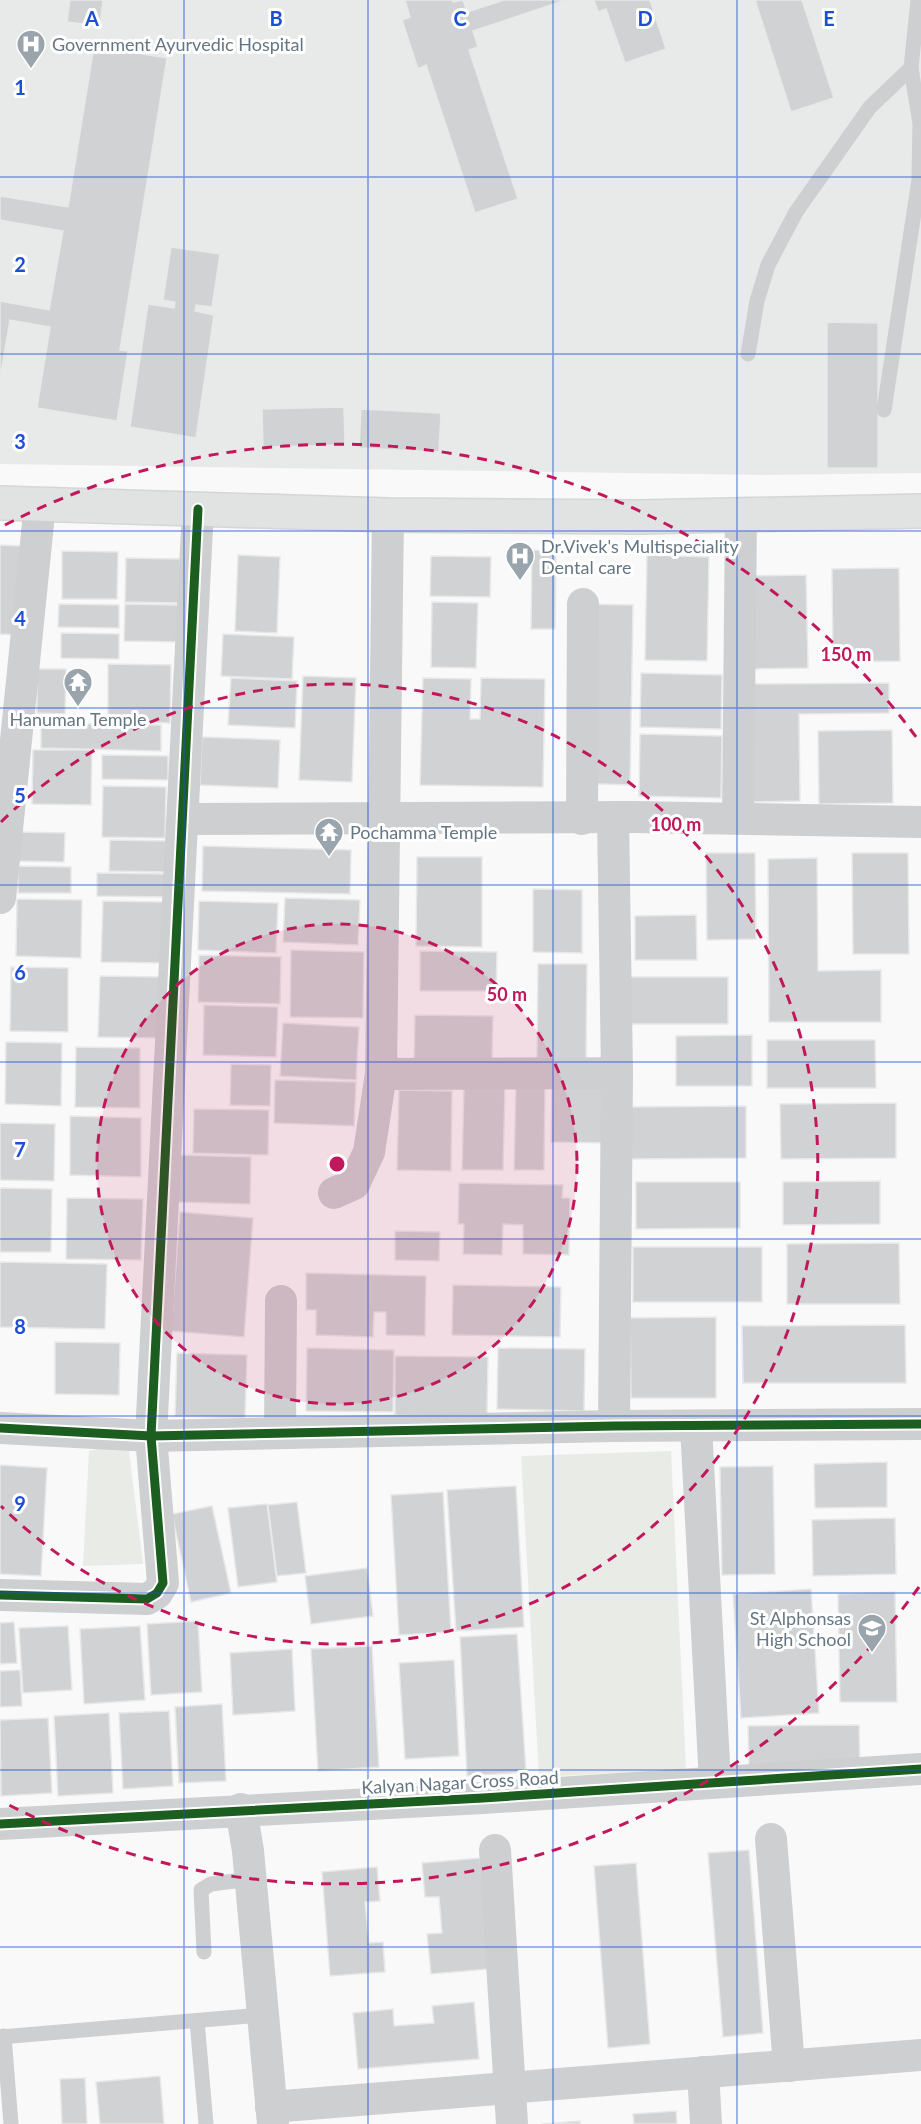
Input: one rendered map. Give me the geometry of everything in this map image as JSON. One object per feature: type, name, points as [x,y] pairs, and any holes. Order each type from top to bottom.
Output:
[{"type":"main road","points":[[0,503],[387,515],[640,517],[921,511]]},
{"type":"street","points":[[0,898],[40,504]]},
{"type":"street","points":[[0,1595],[147,1599],[157,1593],[163,1583],[151,1436],[198,509]]},
{"type":"street","points":[[738,818],[741,514]]},
{"type":"street","points":[[334,1193],[354,1184],[369,1152],[381,1074],[387,515]]},
{"type":"street","points":[[583,604],[617,1073],[614,1426]]},
{"type":"street","points":[[183,819],[738,818],[921,822]]},
{"type":"street","points":[[381,1074],[617,1073]]},
{"type":"street","points":[[280,1433],[281,1301]]},
{"type":"street","points":[[0,1428],[151,1436],[614,1426],[921,1424]]},
{"type":"street","points":[[696,1425],[715,1782]]},
{"type":"street","name":"Kalyan Nagar Cross Road","points":[[0,1824],[241,1809],[483,1798],[921,1769]]},
{"type":"street","points":[[241,1809],[250,1879],[272,2115],[510,2087],[921,2055]]},
{"type":"street","points":[[771,1839],[789,2066]]},
{"type":"street","points":[[495,1850],[512,2124]]},
{"type":"street","points":[[703,2073],[706,2124]]},
{"type":"lane","points":[[884,410],[919,180],[920,124],[911,68],[918,0]]},
{"type":"lane","points":[[748,354],[757,302],[768,265],[796,212],[870,107],[911,68]]},
{"type":"lane","points":[[204,1952],[201,1890],[212,1884],[250,1879]]},
{"type":"lane","points":[[11,2124],[2,2037],[262,2015]]},
{"type":"lane","points":[[197,2021],[206,2124]]},
{"type":"shaded area","points":[[0,0],[921,0],[921,473],[763,475],[0,464]]},
{"type":"shaded area","points":[[128,1443],[143,1564],[83,1566],[89,1451]]},
{"type":"shaded area","points":[[671,1451],[686,1769],[539,1777],[521,1456]]},
{"type":"building","points":[[70,0],[103,0],[100,26],[67,22]]},
{"type":"building","points":[[405,0],[452,0],[453,2],[463,0],[467,12],[504,0],[566,0],[473,31],[478,47],[469,50],[518,199],[475,213],[426,65],[418,69],[402,20],[410,17]]},
{"type":"building","points":[[594,0],[650,0],[666,49],[625,63],[606,9],[598,12]]},
{"type":"building","points":[[755,0],[802,0],[834,98],[791,112]]},
{"type":"building","points":[[94,46],[167,58],[120,350],[128,351],[117,421],[37,408],[50,327],[10,320],[0,379],[0,301],[49,310],[63,231],[0,220],[0,196],[68,207]]},
{"type":"building","points":[[171,247],[220,254],[212,307],[196,305],[195,311],[214,315],[196,438],[130,427],[148,304],[174,308],[175,302],[163,300]]},
{"type":"building","points":[[827,322],[878,323],[878,468],[827,468]]},
{"type":"building","points":[[344,407],[345,445],[263,447],[262,409]]},
{"type":"building","points":[[361,409],[441,413],[439,452],[359,448]]},
{"type":"building","points":[[0,545],[22,546],[18,635],[0,634]]},
{"type":"building","points":[[532,550],[556,551],[555,629],[531,629]]},
{"type":"building","points":[[62,551],[118,552],[117,599],[62,599]]},
{"type":"building","points":[[238,555],[280,557],[277,633],[235,631]]},
{"type":"building","points":[[647,555],[709,557],[707,661],[645,660]]},
{"type":"building","points":[[431,556],[491,557],[490,597],[430,596]]},
{"type":"building","points":[[126,558],[180,559],[179,603],[125,602]]},
{"type":"building","points":[[899,568],[900,661],[833,662],[832,569]]},
{"type":"building","points":[[806,575],[808,668],[753,669],[752,576]]},
{"type":"building","points":[[432,602],[478,603],[476,668],[431,667]]},
{"type":"building","points":[[59,604],[119,605],[119,628],[58,627]]},
{"type":"building","points":[[125,604],[182,605],[182,642],[124,641]]},
{"type":"building","points":[[577,604],[633,605],[630,785],[574,783]]},
{"type":"building","points":[[61,633],[119,634],[119,659],[61,658]]},
{"type":"building","points":[[223,634],[294,637],[292,679],[221,676]]},
{"type":"building","points":[[108,664],[171,665],[170,723],[108,721]]},
{"type":"building","points":[[37,669],[66,669],[65,714],[37,713]]},
{"type":"building","points":[[641,673],[722,675],[721,729],[640,727]]},
{"type":"building","points":[[303,676],[356,678],[352,782],[299,780]]},
{"type":"building","points":[[231,678],[297,681],[295,728],[228,725]]},
{"type":"building","points":[[423,678],[471,679],[470,719],[480,719],[481,678],[545,679],[543,787],[420,785]]},
{"type":"building","points":[[889,683],[889,713],[799,714],[800,801],[753,802],[752,684]]},
{"type":"building","points":[[41,723],[161,725],[161,751],[41,748]]},
{"type":"building","points":[[892,730],[893,803],[819,804],[818,731]]},
{"type":"building","points":[[640,734],[722,736],[721,798],[639,796]]},
{"type":"building","points":[[202,737],[280,740],[278,788],[200,785]]},
{"type":"building","points":[[33,750],[92,750],[91,805],[32,804]]},
{"type":"building","points":[[102,755],[168,756],[168,780],[102,779]]},
{"type":"building","points":[[103,786],[166,787],[165,838],[102,837]]},
{"type":"building","points":[[19,832],[65,833],[64,862],[19,861]]},
{"type":"building","points":[[110,840],[169,841],[168,872],[109,871]]},
{"type":"building","points":[[203,846],[351,850],[350,894],[202,891]]},
{"type":"building","points":[[706,853],[755,853],[756,939],[707,940]]},
{"type":"building","points":[[852,853],[908,853],[909,954],[853,954]]},
{"type":"building","points":[[417,857],[482,857],[482,947],[416,946]]},
{"type":"building","points":[[817,858],[818,971],[881,970],[881,1022],[769,1022],[768,859]]},
{"type":"building","points":[[18,866],[71,867],[71,893],[18,893]]},
{"type":"building","points":[[97,873],[166,874],[166,897],[97,896]]},
{"type":"building","points":[[533,889],[582,890],[582,953],[533,952]]},
{"type":"building","points":[[285,898],[360,900],[358,945],[283,942]]},
{"type":"building","points":[[17,899],[82,900],[81,958],[16,956]]},
{"type":"building","points":[[103,901],[163,902],[162,963],[101,962]]},
{"type":"building","points":[[199,901],[278,903],[276,953],[198,950]]},
{"type":"building","points":[[696,915],[697,960],[635,960],[635,916]]},
{"type":"building","points":[[291,950],[364,952],[363,1018],[290,1017]]},
{"type":"building","points":[[420,951],[497,952],[496,991],[420,991]]},
{"type":"building","points":[[199,955],[281,957],[280,1004],[198,1002]]},
{"type":"building","points":[[538,964],[587,964],[586,1059],[537,1058]]},
{"type":"building","points":[[11,967],[68,968],[68,1032],[10,1031]]},
{"type":"building","points":[[100,976],[161,977],[160,1038],[98,1037]]},
{"type":"building","points":[[621,977],[728,977],[728,1024],[621,1024]]},
{"type":"building","points":[[204,1005],[278,1007],[276,1057],[203,1055]]},
{"type":"building","points":[[415,1015],[493,1016],[492,1060],[414,1059]]},
{"type":"building","points":[[283,1023],[359,1027],[356,1080],[280,1076]]},
{"type":"building","points":[[752,1035],[752,1086],[676,1086],[676,1036]]},
{"type":"building","points":[[767,1040],[875,1040],[876,1088],[767,1088]]},
{"type":"building","points":[[6,1042],[62,1043],[61,1106],[5,1104]]},
{"type":"building","points":[[76,1047],[140,1048],[140,1108],[75,1107]]},
{"type":"building","points":[[231,1064],[271,1065],[270,1106],[230,1105]]},
{"type":"building","points":[[275,1080],[356,1082],[354,1126],[274,1123]]},
{"type":"building","points":[[516,1083],[545,1084],[544,1170],[514,1170]]},
{"type":"building","points":[[464,1087],[505,1087],[503,1170],[462,1170]]},
{"type":"building","points":[[552,1087],[606,1088],[605,1143],[551,1142]]},
{"type":"building","points":[[399,1090],[452,1091],[451,1171],[397,1170]]},
{"type":"building","points":[[896,1103],[896,1158],[781,1159],[780,1104]]},
{"type":"building","points":[[746,1106],[746,1158],[629,1159],[629,1107]]},
{"type":"building","points":[[194,1109],[269,1110],[268,1155],[193,1153]]},
{"type":"building","points":[[70,1116],[141,1118],[141,1177],[70,1175]]},
{"type":"building","points":[[0,1123],[55,1124],[54,1181],[0,1180]]},
{"type":"building","points":[[176,1155],[251,1157],[250,1204],[175,1202]]},
{"type":"building","points":[[880,1181],[880,1224],[783,1225],[783,1182]]},
{"type":"building","points":[[636,1182],[740,1182],[740,1228],[636,1229]]},
{"type":"building","points":[[459,1183],[563,1185],[562,1198],[570,1198],[569,1255],[523,1254],[523,1225],[503,1224],[502,1255],[463,1254],[464,1224],[458,1224]]},
{"type":"building","points":[[0,1188],[52,1189],[51,1252],[0,1252]]},
{"type":"building","points":[[67,1198],[143,1199],[141,1260],[66,1259]]},
{"type":"building","points":[[180,1212],[253,1218],[244,1337],[171,1331]]},
{"type":"building","points":[[395,1231],[440,1232],[439,1261],[395,1260]]},
{"type":"building","points":[[899,1243],[900,1304],[787,1304],[787,1244]]},
{"type":"building","points":[[633,1247],[762,1247],[762,1302],[633,1302]]},
{"type":"building","points":[[0,1262],[107,1264],[105,1329],[0,1327]]},
{"type":"building","points":[[306,1273],[426,1276],[425,1336],[386,1335],[386,1312],[374,1312],[373,1337],[316,1335],[316,1310],[306,1310]]},
{"type":"building","points":[[453,1285],[561,1287],[560,1337],[452,1335]]},
{"type":"building","points":[[716,1317],[716,1398],[631,1398],[630,1318]]},
{"type":"building","points":[[905,1325],[906,1383],[743,1383],[742,1326]]},
{"type":"building","points":[[55,1342],[120,1343],[119,1395],[55,1394]]},
{"type":"building","points":[[307,1348],[394,1350],[393,1412],[306,1411]]},
{"type":"building","points":[[498,1348],[585,1349],[584,1411],[497,1409]]},
{"type":"building","points":[[177,1353],[247,1355],[245,1418],[175,1416]]},
{"type":"building","points":[[395,1356],[488,1357],[487,1416],[395,1415]]},
{"type":"building","points":[[887,1462],[887,1507],[815,1508],[814,1464]]},
{"type":"building","points":[[0,1465],[47,1468],[41,1576],[0,1574]]},
{"type":"building","points":[[773,1466],[775,1574],[722,1575],[720,1467]]},
{"type":"building","points":[[516,1486],[524,1627],[456,1631],[447,1490]]},
{"type":"building","points":[[443,1492],[451,1632],[399,1635],[391,1495]]},
{"type":"building","points":[[297,1502],[306,1573],[277,1576],[268,1505]]},
{"type":"building","points":[[267,1504],[277,1582],[238,1587],[228,1508]]},
{"type":"building","points":[[212,1506],[231,1593],[191,1602],[172,1514]]},
{"type":"building","points":[[895,1518],[896,1574],[813,1576],[812,1520]]},
{"type":"building","points":[[367,1568],[373,1616],[311,1624],[305,1576]]},
{"type":"building","points":[[811,1589],[819,1713],[741,1718],[733,1594]]},
{"type":"building","points":[[895,1592],[897,1702],[840,1702],[838,1594]]},
{"type":"building","points":[[198,1621],[202,1692],[151,1695],[147,1624]]},
{"type":"building","points":[[14,1622],[17,1663],[0,1664],[0,1623]]},
{"type":"building","points":[[68,1626],[72,1690],[23,1693],[19,1628]]},
{"type":"building","points":[[140,1626],[145,1700],[84,1704],[80,1629]]},
{"type":"building","points":[[517,1634],[526,1772],[467,1776],[460,1637]]},
{"type":"building","points":[[372,1646],[379,1767],[318,1771],[311,1649]]},
{"type":"building","points":[[292,1649],[295,1711],[233,1715],[230,1653]]},
{"type":"building","points":[[454,1660],[459,1756],[405,1759],[399,1663]]},
{"type":"building","points":[[20,1670],[22,1706],[0,1707],[0,1671]]},
{"type":"building","points":[[222,1704],[226,1781],[179,1783],[175,1707]]},
{"type":"building","points":[[169,1711],[173,1786],[123,1789],[119,1713]]},
{"type":"building","points":[[109,1713],[113,1793],[58,1796],[54,1716]]},
{"type":"building","points":[[48,1718],[52,1793],[1,1796],[0,1720]]},
{"type":"building","points":[[859,1725],[860,1771],[749,1772],[748,1726]]},
{"type":"building","points":[[749,1850],[763,2033],[723,2037],[708,1853]]},
{"type":"building","points":[[480,1858],[489,1969],[431,1974],[427,1934],[442,1933],[439,1897],[425,1897],[422,1863]]},
{"type":"building","points":[[636,1863],[650,2044],[608,2048],[594,1866]]},
{"type":"building","points":[[377,1867],[380,1901],[365,1902],[369,1943],[383,1942],[385,1972],[330,1976],[322,1872]]},
{"type":"building","points":[[474,2002],[479,2059],[358,2069],[353,2013],[393,2009],[394,2026],[434,2023],[432,2006]]},
{"type":"building","points":[[160,2076],[164,2124],[100,2124],[96,2082]]},
{"type":"building","points":[[85,2078],[87,2124],[62,2124],[60,2079]]},
{"type":"building","points":[[676,2111],[677,2124],[634,2124],[633,2114]]},
{"type":"building","points":[[580,2121],[580,2124],[542,2124]]},
{"type":"cycle path","points":[[0,1595],[147,1599],[157,1593],[163,1583],[151,1436],[198,509]]},
{"type":"cycle path","points":[[0,1428],[151,1436],[614,1426],[921,1424]]},
{"type":"cycle path","points":[[0,1824],[483,1798],[921,1769]]},
{"type":"place","name":"Government Ayurvedic Hospital","points":[[31,70]]},
{"type":"place","name":"Dr.Vivek's Multispeciality Dental care","points":[[520,582]]},
{"type":"place","name":"Hanuman Temple","points":[[78,708]]},
{"type":"place","name":"Pochamma Temple","points":[[329,858]]},
{"type":"place","name":"St Alphonsas High School","points":[[872,1654]]}]
